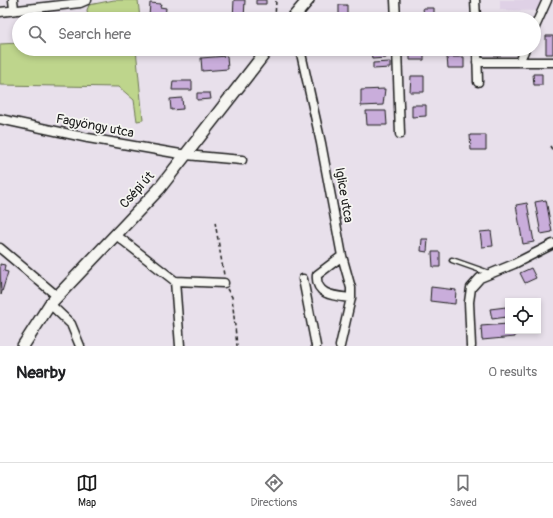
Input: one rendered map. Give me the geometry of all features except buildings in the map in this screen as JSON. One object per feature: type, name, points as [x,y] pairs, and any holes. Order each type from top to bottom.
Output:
[{"type":"street","points":[[13,0],[14,9]]},
{"type":"street","points":[[0,12],[14,9],[80,3],[87,0]]},
{"type":"street","points":[[298,12],[308,0]]},
{"type":"street","points":[[395,0],[396,12]]},
{"type":"street","points":[[475,0],[476,12]]},
{"type":"street","points":[[541,13],[547,0]]},
{"type":"street","name":"Csépi út","points":[[23,346],[53,300],[159,188],[263,56]]},
{"type":"street","name":"Iglice utca","points":[[302,56],[332,195],[342,256],[351,288],[351,298],[340,346]]},
{"type":"street","points":[[397,56],[400,134]]},
{"type":"street","points":[[477,56],[478,82]]},
{"type":"street","points":[[519,62],[522,56]]},
{"type":"street","points":[[477,62],[553,62]]},
{"type":"street","name":"Fagyöngy utca","points":[[0,119],[88,138],[186,155],[242,160]]},
{"type":"street","points":[[116,235],[175,281],[224,283]]},
{"type":"street","points":[[471,346],[469,302],[471,288],[480,278],[553,244]]},
{"type":"street","points":[[0,248],[53,300],[71,324],[80,346]]},
{"type":"street","points":[[342,256],[317,275],[317,279],[321,289],[326,294],[351,298]]},
{"type":"street","points":[[303,279],[316,346]]},
{"type":"street","points":[[175,281],[180,346]]},
{"type":"lane","points":[[452,260],[491,274]]},
{"type":"path","points":[[275,12],[276,0]]},
{"type":"path","points":[[550,146],[553,151]]},
{"type":"path","points":[[215,222],[225,271],[224,283],[232,298],[237,346]]},
{"type":"shaded area","points":[[500,0],[543,0],[537,11],[500,10]]},
{"type":"green space","points":[[114,0],[138,0],[139,12],[87,12],[89,5]]},
{"type":"green space","points":[[12,43],[12,56],[137,56],[143,120],[137,121],[134,100],[119,87],[0,85],[0,44]]}]
